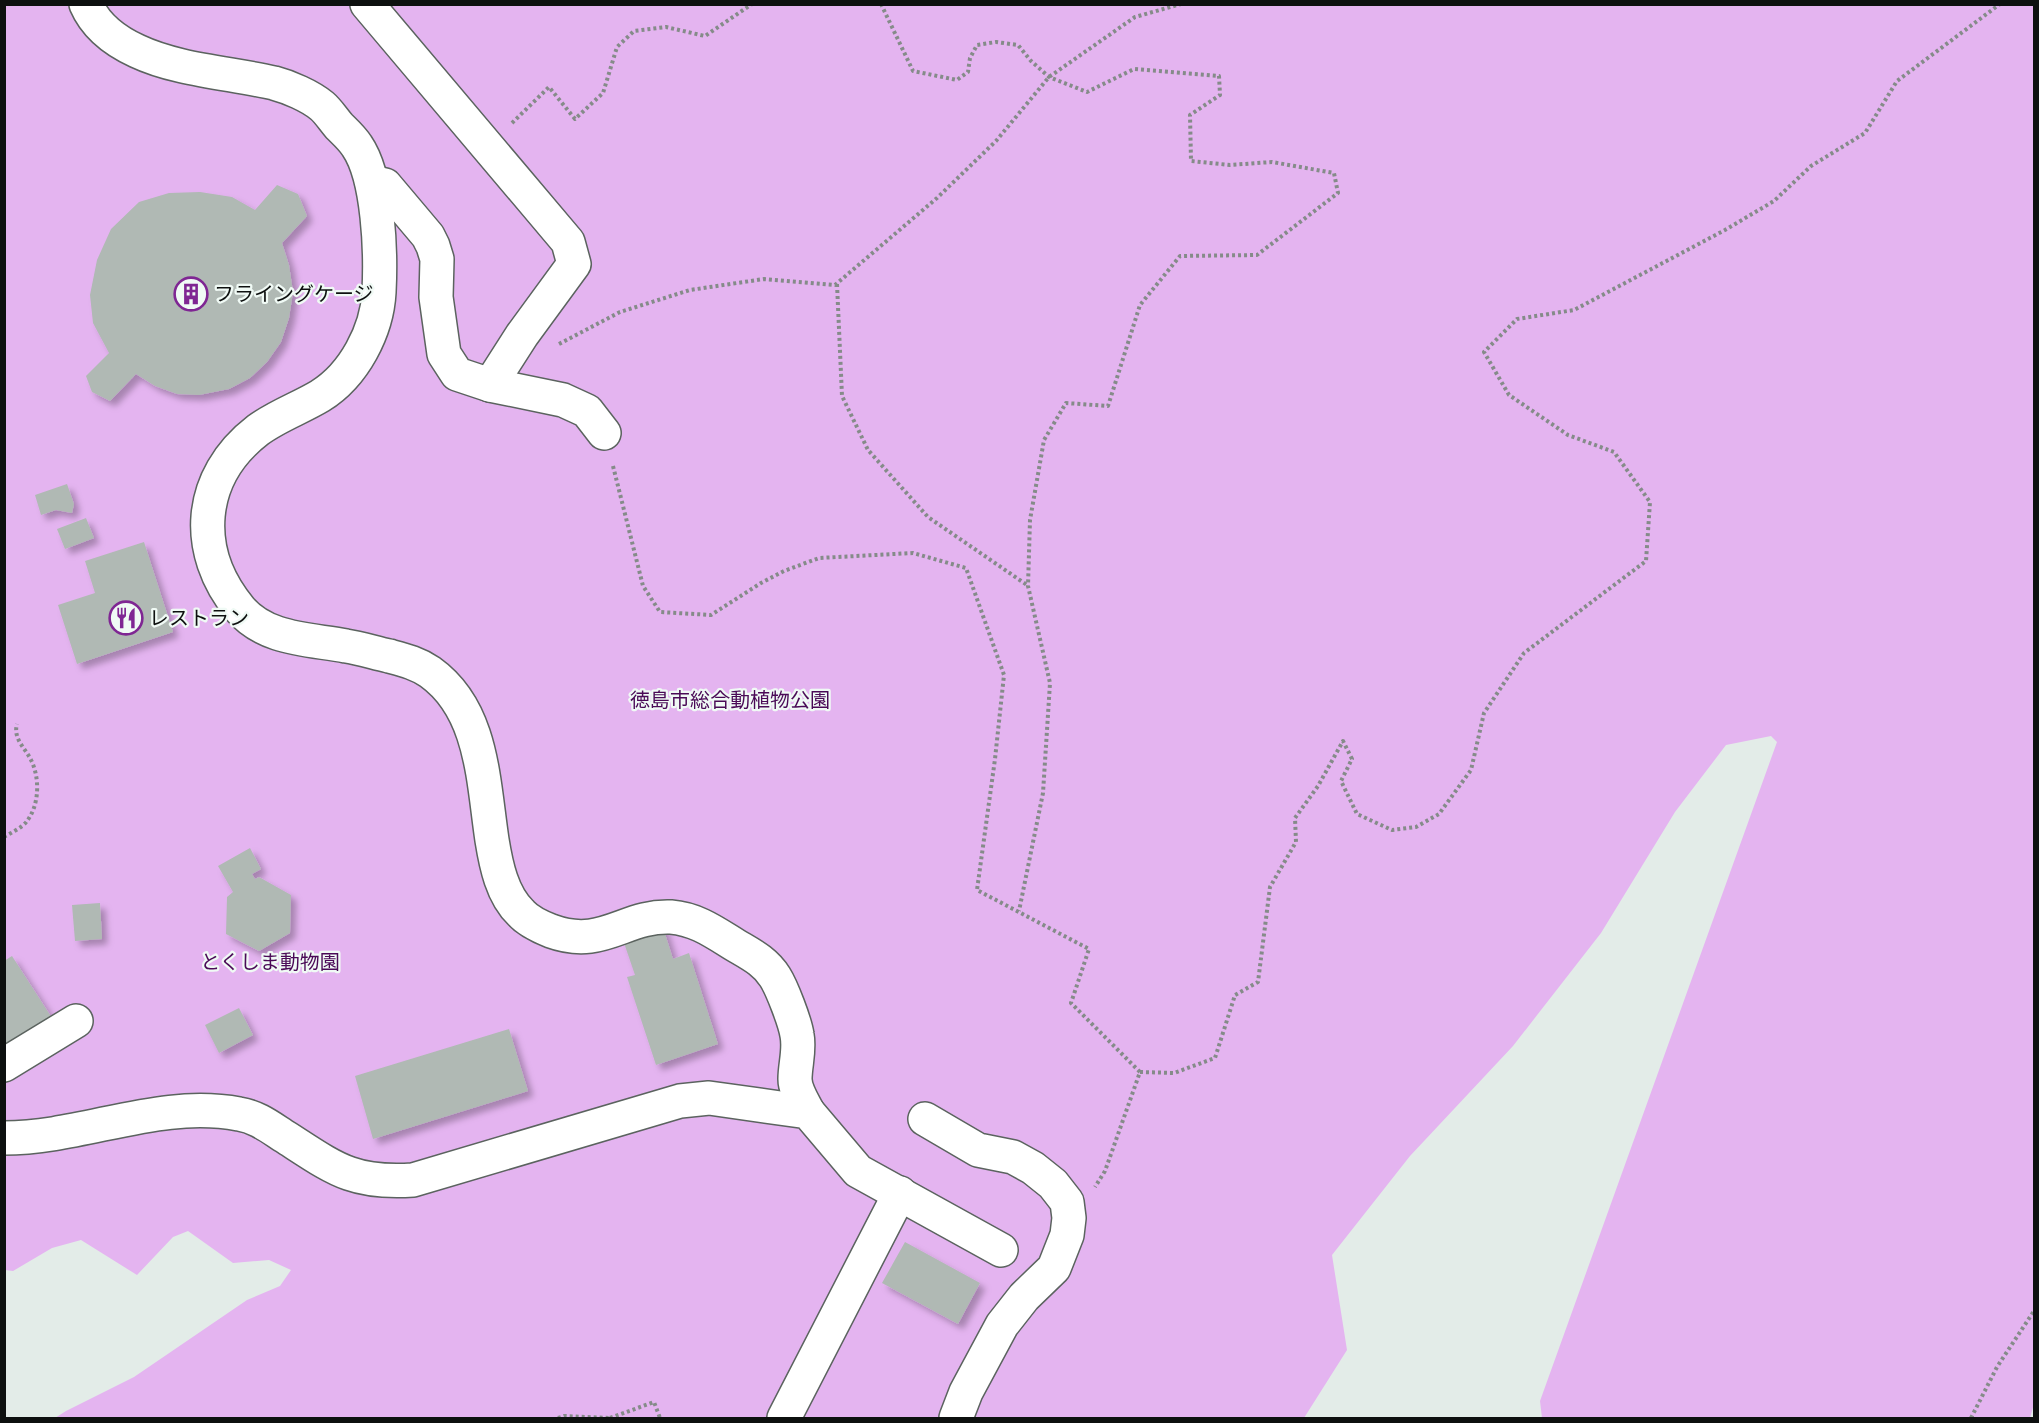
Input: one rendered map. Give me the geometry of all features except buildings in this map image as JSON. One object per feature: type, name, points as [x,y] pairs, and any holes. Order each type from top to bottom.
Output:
[{"type":"lane","points":[[86,4],[92,18],[118,42],[153,59],[280,85],[319,103],[359,148],[372,182],[378,232],[379,296],[369,338],[347,373],[325,394],[260,429],[234,453],[217,482],[207,514],[209,553],[225,588],[242,612],[262,627],[295,638],[348,646],[416,663],[434,675],[459,700],[472,727],[480,760],[496,862],[506,892],[521,914],[546,929],[572,937],[597,936],[645,920],[667,917],[694,920],[764,962],[777,980],[797,1035],[798,1060],[795,1083],[808,1112],[858,1172],[1001,1250]]},
{"type":"lane","points":[[367,4],[568,242],[574,264],[522,335],[490,385]]},
{"type":"lane","points":[[372,182],[385,185],[428,236],[433,246],[437,259],[436,297],[444,354],[457,374],[490,385],[563,400],[588,411],[604,433]]},
{"type":"lane","points":[[4,1065],[76,1021]]},
{"type":"lane","points":[[4,1138],[37,1137],[184,1109],[229,1113],[257,1118],[344,1173],[366,1179],[392,1181],[413,1180],[680,1101],[709,1098],[808,1112]]},
{"type":"lane","points":[[925,1119],[978,1150],[1013,1157],[1033,1168],[1053,1184],[1067,1202],[1069,1218],[1067,1236],[1054,1268],[1024,1297],[1002,1326],[966,1392],[956,1419]]},
{"type":"lane","points":[[784,1419],[900,1193]]},
{"type":"path","points":[[489,147],[549,87],[575,119],[603,93],[617,47],[634,32],[666,27],[705,36],[752,4]]},
{"type":"path","points":[[881,4],[913,71],[957,80],[968,72],[970,58],[977,45],[996,42],[1018,45],[1049,77],[1087,92],[1134,69],[1219,76],[1220,94],[1190,115],[1191,161],[1230,165],[1272,162],[1334,173],[1338,193],[1257,255],[1179,256],[1140,305],[1108,406],[1066,403],[1044,440],[1030,520],[1028,586],[1050,683],[1043,793],[1019,912]]},
{"type":"path","points":[[541,396],[551,348],[620,312],[690,290],[764,279],[837,283],[946,190],[996,141],[1049,77],[1135,17],[1181,4]]},
{"type":"path","points":[[604,433],[643,586],[660,612],[711,615],[769,579],[819,558],[913,553],[966,568],[1004,675],[977,890],[1089,949],[1071,1003],[1140,1072],[1174,1073],[1215,1058],[1235,995],[1258,982],[1270,887],[1296,842],[1296,819],[1318,786],[1343,741],[1352,759],[1341,782],[1357,814],[1392,830],[1416,827],[1439,814],[1471,770],[1484,713],[1524,653],[1646,561],[1650,502],[1614,452],[1568,435],[1509,395],[1484,352],[1517,319],[1574,310],[1725,230],[1774,201],[1811,166],[1865,133],[1897,81],[2000,4]]},
{"type":"path","points":[[837,283],[842,396],[868,450],[928,517],[1028,586]]},
{"type":"path","points":[[4,837],[27,822],[38,796],[36,775],[31,759],[18,741],[17,724]]},
{"type":"path","points":[[1094,1190],[1104,1171],[1140,1072]]},
{"type":"path","points":[[1971,1419],[1997,1367],[2034,1311]]},
{"type":"path","points":[[558,1419],[564,1416],[610,1419],[654,1402],[660,1419]]},
{"type":"green space","name":"徳島市総合動植物公園","points":[[5,5],[2034,5],[2034,1404],[2030,1418],[1542,1418],[1540,1401],[1777,742],[1771,736],[1726,745],[1675,812],[1601,933],[1513,1046],[1410,1156],[1332,1255],[1347,1350],[1304,1418],[55,1418],[134,1377],[247,1300],[280,1286],[291,1270],[269,1260],[233,1263],[188,1231],[173,1237],[137,1275],[81,1240],[52,1248],[13,1271],[5,1270]]},
{"type":"place","name":"フライングケージ","points":[[191,294]]},
{"type":"place","name":"レストラン","points":[[126,618]]},
{"type":"park label","name":"とくしま動物園","points":[[270,962]]}]
